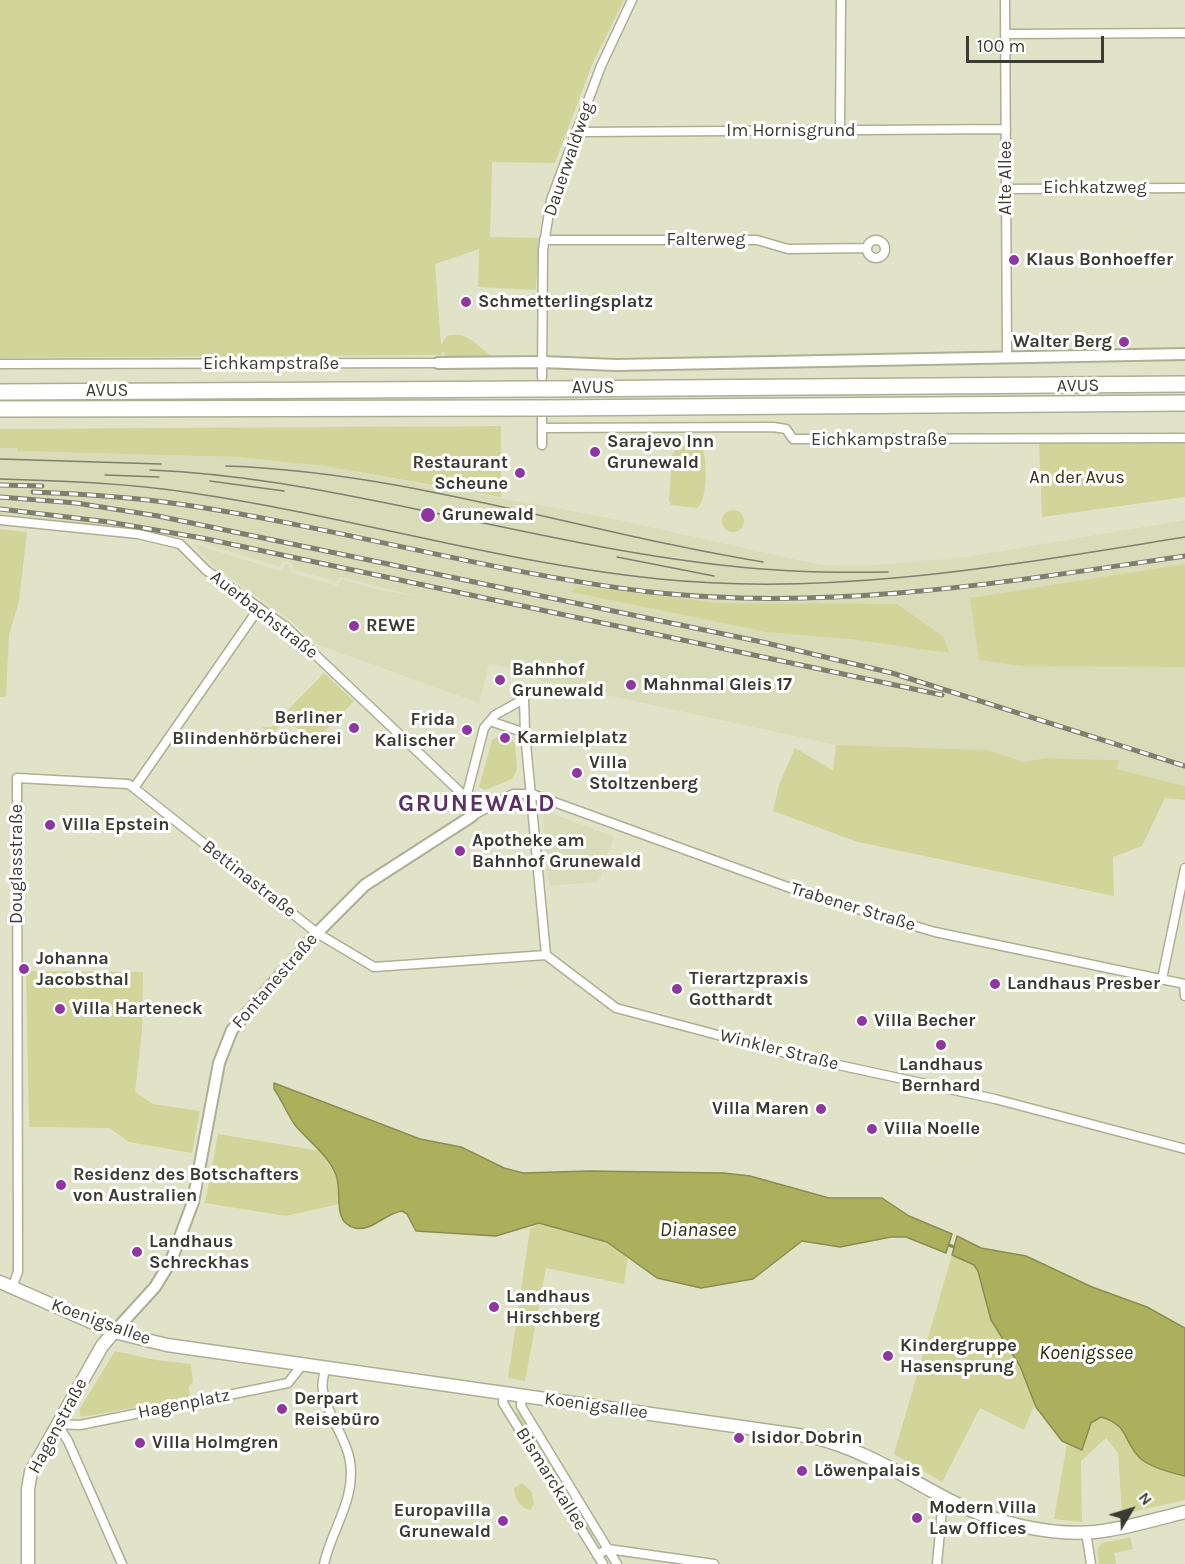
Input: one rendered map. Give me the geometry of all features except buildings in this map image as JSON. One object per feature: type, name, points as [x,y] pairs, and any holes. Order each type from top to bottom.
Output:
[{"type":"highway","name":"AVUS","points":[[0,392],[542,385],[1185,384]]},
{"type":"highway","name":"AVUS","points":[[0,409],[542,415],[1185,404]]},
{"type":"main road","name":"Koenigsallee","points":[[6,1284],[114,1332],[167,1346],[819,1438],[877,1459],[947,1499],[1020,1525],[1086,1532],[1185,1512]]},
{"type":"main road","name":"Hagenstraße","points":[[28,1564],[29,1480],[37,1457],[102,1346],[114,1332]]},
{"type":"street","name":"Dauerwaldweg","points":[[542,362],[544,240],[555,187],[601,66],[632,0]]},
{"type":"street","points":[[840,131],[841,0]]},
{"type":"street","name":"Alte Allee","points":[[1005,0],[1007,356]]},
{"type":"street","points":[[1005,34],[1185,33]]},
{"type":"street","name":"Im Hornisgrund","points":[[577,129],[586,132],[1006,129]]},
{"type":"street","name":"Eichkatzweg","points":[[1006,189],[1185,188]]},
{"type":"street","name":"Falterweg","points":[[544,240],[757,240],[788,249],[867,248]]},
{"type":"street","name":"Eichkampstraße","points":[[0,364],[542,362],[616,365],[1185,354]]},
{"type":"street","points":[[542,362],[542,385]]},
{"type":"street","points":[[542,415],[542,446]]},
{"type":"street","name":"Eichkampstraße","points":[[542,415],[773,427],[786,429],[793,439],[873,441],[1185,438]]},
{"type":"street","name":"Auerbachstraße","points":[[0,520],[168,540],[183,546],[206,570],[286,627],[327,665],[466,798],[472,816]]},
{"type":"street","points":[[134,788],[259,608]]},
{"type":"street","points":[[466,798],[484,728],[495,715],[524,699],[525,733],[546,955]]},
{"type":"street","points":[[490,721],[525,733]]},
{"type":"street","name":"Douglasstraße","points":[[6,1284],[18,1272],[17,778],[128,784],[134,788]]},
{"type":"street","name":"Bettinastraße","points":[[134,788],[317,933],[374,967],[546,955]]},
{"type":"street","name":"Fontanestraße","points":[[114,1332],[155,1287],[171,1261],[193,1202],[219,1063],[227,1039],[248,1009],[317,933],[365,885],[472,816],[513,794],[532,794]]},
{"type":"street","name":"Trabener Straße","points":[[532,794],[807,894],[903,923],[935,932],[1185,984]]},
{"type":"street","points":[[1162,979],[1185,868]]},
{"type":"street","name":"Winkler Straße","points":[[546,955],[616,1008],[797,1056],[995,1099],[1185,1149]]},
{"type":"street","points":[[1185,984],[1185,996]]},
{"type":"street","name":"Hagenplatz","points":[[57,1424],[80,1425],[288,1383],[302,1365]]},
{"type":"street","points":[[324,1564],[330,1541],[347,1506],[351,1472],[343,1439],[323,1392],[325,1368]]},
{"type":"street","name":"Bismarckallee","points":[[504,1393],[503,1403],[603,1564]]},
{"type":"street","name":"Bismarckallee","points":[[522,1396],[521,1406],[617,1564]]},
{"type":"street","points":[[57,1424],[68,1441],[122,1564]]},
{"type":"street","points":[[937,1564],[942,1509],[947,1499]]},
{"type":"street","points":[[1086,1532],[1091,1564]]},
{"type":"street","points":[[597,1555],[608,1549],[714,1564]]},
{"type":"shaded area","points":[[0,448],[17,448],[18,451],[237,457],[325,466],[604,517],[821,565],[864,566],[966,557],[1185,520],[1185,786],[1116,769],[1119,760],[1046,758],[1024,762],[988,750],[836,745],[538,680],[528,672],[492,664],[489,664],[479,703],[319,645],[287,617],[216,568],[193,544],[281,571],[285,564],[289,565],[291,573],[338,586],[341,579],[379,590],[416,596],[340,577],[338,582],[294,570],[292,562],[283,561],[280,567],[187,538],[105,525],[0,516]]},
{"type":"shaded area","points":[[548,812],[614,837],[598,882],[549,886],[543,816]]},
{"type":"green space","points":[[0,0],[624,0],[592,65],[555,163],[492,162],[490,237],[539,238],[536,290],[478,287],[479,249],[435,264],[441,345],[446,337],[464,336],[491,356],[447,357],[442,351],[442,355],[0,358]]},
{"type":"green space","points":[[501,426],[501,497],[325,466],[237,457],[17,451],[17,448],[0,448],[0,429]]},
{"type":"green space","name":"An der Avus","points":[[1185,442],[1185,497],[1042,517],[1039,443]]},
{"type":"green space","points":[[679,445],[701,446],[703,451],[706,468],[705,488],[701,504],[697,508],[671,505],[669,501],[672,455]]},
{"type":"green space","points":[[729,510],[737,510],[744,517],[744,525],[737,532],[729,532],[722,525],[722,517]]},
{"type":"green space","points":[[0,529],[27,532],[19,601],[9,635],[6,697],[0,697]]},
{"type":"green space","points":[[1185,564],[1185,667],[1024,666],[979,660],[970,598]]},
{"type":"green space","points":[[578,586],[718,603],[897,604],[944,637],[949,653],[851,639],[767,632],[571,592]]},
{"type":"green space","points":[[324,673],[354,701],[313,743],[287,719],[272,734],[262,727],[271,727]]},
{"type":"green space","points":[[501,735],[511,739],[515,744],[517,770],[512,779],[485,790],[479,787],[492,740]]},
{"type":"green space","points":[[836,745],[988,750],[1024,762],[1046,758],[1119,760],[1117,769],[1185,786],[1185,800],[1165,798],[1142,846],[1113,857],[1114,896],[858,842],[773,811],[779,785],[795,748],[833,770]]},
{"type":"green space","points":[[26,971],[143,972],[142,1031],[135,1092],[153,1104],[200,1111],[192,1153],[129,1142],[109,1128],[29,1127]]},
{"type":"green space","points":[[218,1134],[321,1151],[337,1178],[339,1204],[286,1216],[205,1203]]},
{"type":"green space","points":[[539,1223],[607,1242],[628,1256],[624,1284],[546,1268],[525,1381],[508,1378],[530,1229]]},
{"type":"green space","points":[[952,1255],[974,1265],[978,1271],[991,1320],[1020,1366],[1035,1404],[1024,1430],[980,1408],[942,1482],[894,1454]]},
{"type":"green space","points":[[115,1351],[156,1360],[191,1364],[193,1382],[189,1386],[190,1398],[81,1417],[79,1410]]},
{"type":"green space","points":[[514,1412],[519,1413],[594,1537],[586,1530]]},
{"type":"green space","points":[[1101,1417],[1110,1420],[1122,1430],[1136,1453],[1146,1462],[1162,1470],[1185,1476],[1185,1500],[1122,1514],[1118,1453],[1106,1438],[1081,1461],[1082,1522],[1054,1519],[1067,1443],[1074,1447],[1085,1446],[1088,1428]]},
{"type":"green space","points":[[522,1483],[532,1492],[534,1504],[530,1510],[518,1502],[515,1495],[514,1488]]},
{"type":"green space","points":[[1130,1537],[1133,1549],[1114,1553],[1116,1564],[1099,1564],[1097,1550],[1102,1543]]},
{"type":"water","name":"Dianasee","points":[[274,1083],[420,1139],[461,1147],[504,1168],[523,1173],[589,1171],[724,1173],[750,1176],[829,1198],[882,1198],[909,1216],[952,1234],[946,1253],[906,1237],[891,1237],[840,1247],[802,1241],[753,1279],[701,1288],[657,1278],[607,1242],[539,1223],[496,1236],[416,1231],[407,1214],[402,1211],[373,1225],[355,1228],[343,1220],[340,1213],[338,1182],[333,1168],[295,1125],[274,1089]]},
{"type":"water","name":"Koenigssee","points":[[957,1236],[981,1248],[1026,1256],[1092,1287],[1147,1307],[1185,1328],[1185,1476],[1162,1470],[1141,1459],[1122,1430],[1110,1420],[1101,1417],[1091,1423],[1082,1450],[1062,1441],[1036,1407],[1020,1366],[991,1320],[978,1271],[974,1265],[952,1255]]},
{"type":"waterway","points":[[949,1245],[954,1247]]},
{"type":"tram line","points":[[0,459],[161,464]]},
{"type":"tram line","points":[[226,466],[362,479],[429,491],[629,536],[763,562]]},
{"type":"tram line","points":[[150,470],[224,476],[296,486],[585,544],[694,562],[789,571],[888,572]]},
{"type":"tram line","points":[[105,475],[159,477]]},
{"type":"tram line","points":[[0,479],[120,485],[192,493],[309,514],[541,562],[600,572],[726,584],[858,581],[923,575],[1054,558],[1185,537]]},
{"type":"tram line","points":[[210,481],[284,491]]},
{"type":"tram line","points":[[617,557],[714,576]]},
{"type":"railway","points":[[0,485],[42,486]]},
{"type":"railway","points":[[33,492],[106,496],[179,504],[297,525],[591,584],[650,592],[718,597],[785,598],[919,591],[1185,556]]},
{"type":"railway","points":[[0,497],[76,503],[158,516],[762,642],[892,673],[1185,766]]},
{"type":"railway","points":[[0,509],[109,522],[202,538],[942,695]]},
{"type":"place","name":"Klaus Bonhoeffer","points":[[1014,260]]},
{"type":"place","name":"Schmetterlingsplatz","points":[[466,302]]},
{"type":"place","name":"Walter Berg","points":[[1124,342]]},
{"type":"place","name":"Sarajevo Inn Grunewald","points":[[595,452]]},
{"type":"place","name":"Restaurant Scheune","points":[[520,473]]},
{"type":"place","name":"Grunewald","points":[[428,515]]},
{"type":"place","name":"REWE","points":[[354,626]]},
{"type":"place","name":"Bahnhof Grunewald","points":[[500,680]]},
{"type":"place","name":"Mahnmal Gleis 17","points":[[631,685]]},
{"type":"place","name":"Berliner Blindenhörbücherei","points":[[354,728]]},
{"type":"place","name":"Frida Kalischer","points":[[467,730]]},
{"type":"place","name":"Karmielplatz","points":[[505,738]]},
{"type":"place","name":"Villa Stoltzenberg","points":[[577,773]]},
{"type":"place","name":"Villa Epstein","points":[[50,825]]},
{"type":"place","name":"Apotheke am Bahnhof Grunewald","points":[[460,851]]},
{"type":"place","name":"Johanna Jacobsthal","points":[[24,969]]},
{"type":"place","name":"Landhaus Presber","points":[[995,984]]},
{"type":"place","name":"Tierartzpraxis Gotthardt","points":[[677,989]]},
{"type":"place","name":"Villa Harteneck","points":[[60,1009]]},
{"type":"place","name":"Villa Becher","points":[[862,1021]]},
{"type":"place","name":"Landhaus Bernhard","points":[[941,1045]]},
{"type":"place","name":"Villa Maren","points":[[821,1109]]},
{"type":"place","name":"Villa Noelle","points":[[872,1129]]},
{"type":"place","name":"Residenz des Botschafters von Australien","points":[[61,1185]]},
{"type":"place","name":"Landhaus Schreckhas","points":[[137,1252]]},
{"type":"place","name":"Landhaus Hirschberg","points":[[494,1307]]},
{"type":"place","name":"Kindergruppe Hasensprung","points":[[888,1356]]},
{"type":"place","name":"Derpart Reisebüro","points":[[282,1409]]},
{"type":"place","name":"Isidor Dobrin","points":[[739,1438]]},
{"type":"place","name":"Villa Holmgren","points":[[140,1443]]},
{"type":"place","name":"Löwenpalais","points":[[802,1471]]},
{"type":"place","name":"Modern Villa Law Offices","points":[[917,1518]]},
{"type":"place","name":"Europavilla Grunewald","points":[[503,1521]]},
{"type":"district","name":"GRUNEWALD","points":[[477,804]]}]
